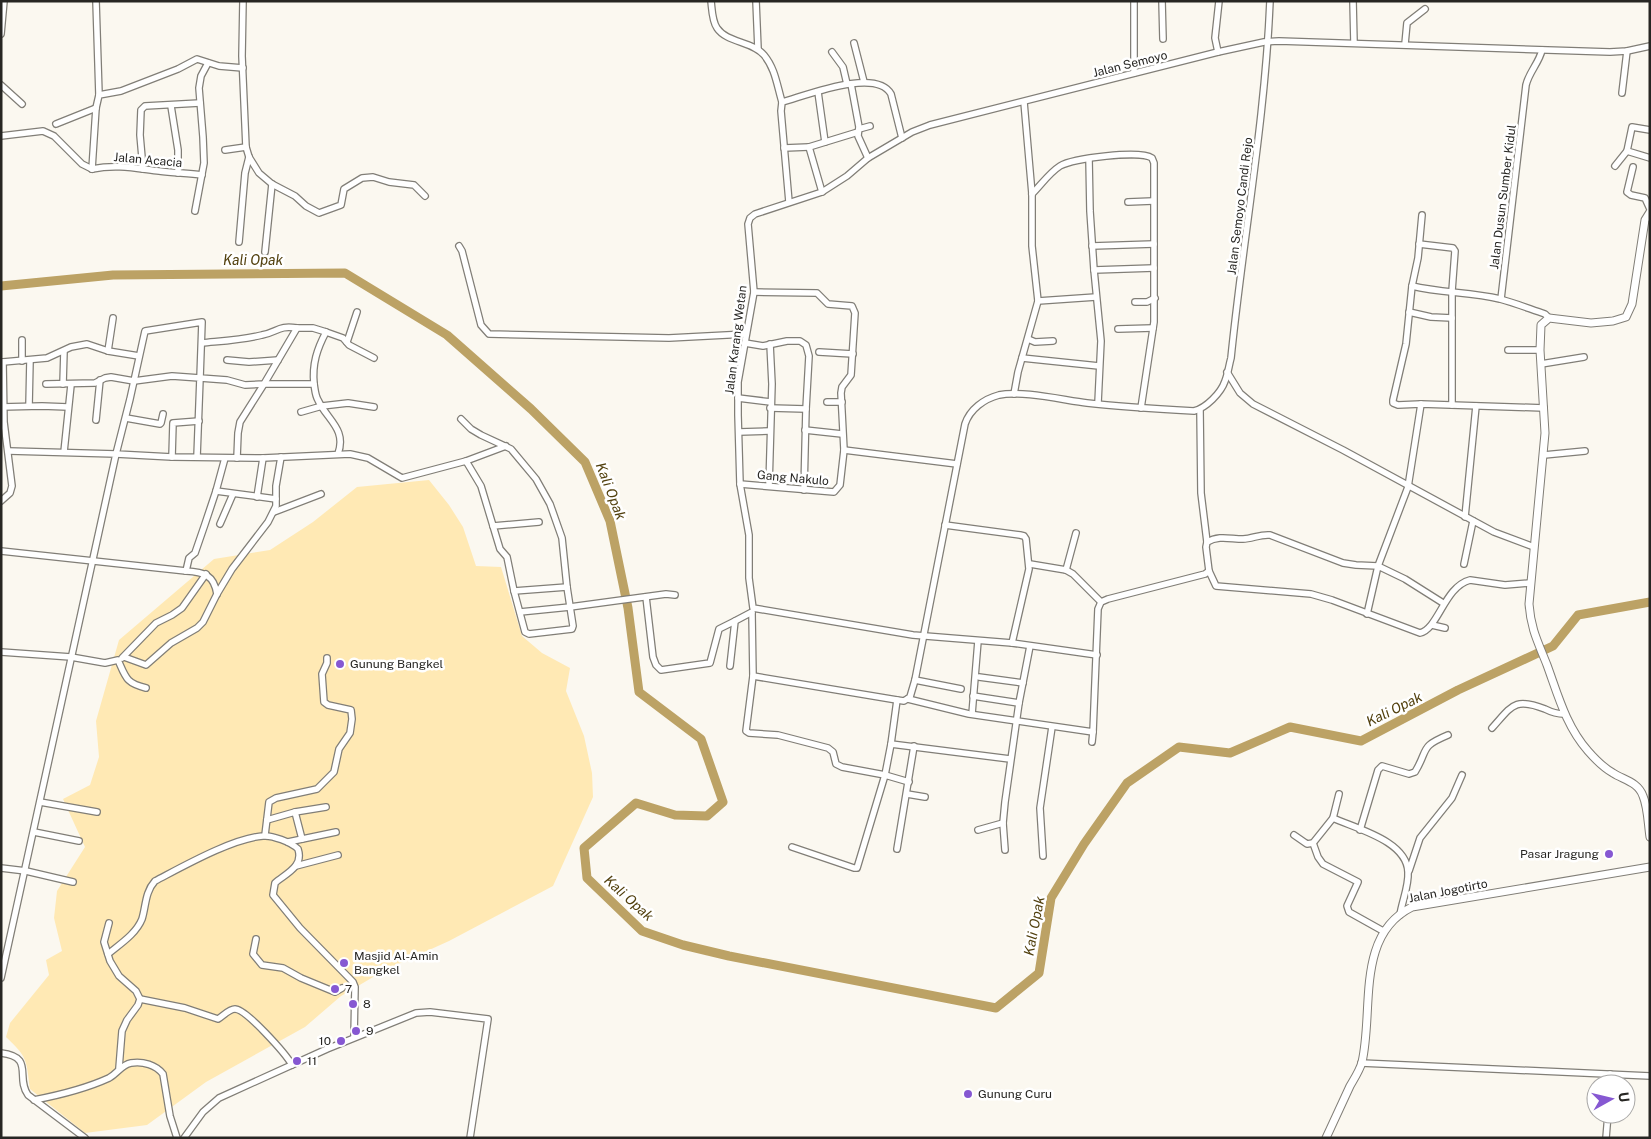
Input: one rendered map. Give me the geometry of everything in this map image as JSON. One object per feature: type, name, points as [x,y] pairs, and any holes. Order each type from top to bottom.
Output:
[{"type":"street","points":[[1,34],[4,1]]},
{"type":"street","points":[[1,136],[43,131],[54,136],[86,167],[92,169],[96,108],[99,95],[96,1]]},
{"type":"street","points":[[243,1],[246,148],[259,173],[272,184],[295,196],[306,206],[319,213],[341,205],[344,189],[362,178],[368,177],[411,184],[425,196]]},
{"type":"street","points":[[711,1],[714,22],[717,28],[724,35],[758,49],[772,66],[781,100],[789,202]]},
{"type":"street","points":[[756,1],[758,49]]},
{"type":"street","points":[[1134,1],[1134,73]]},
{"type":"street","points":[[1162,1],[1163,39]]},
{"type":"street","points":[[1218,52],[1215,38],[1219,1]]},
{"type":"street","name":"Jalan Semoyo Candi Rejo","points":[[1200,410],[1225,383],[1231,358],[1254,180],[1269,42],[1270,1]]},
{"type":"street","points":[[1353,1],[1354,43]]},
{"type":"street","points":[[1405,44],[1407,23],[1425,9]]},
{"type":"street","name":"Jalan Semoyo","points":[[750,218],[755,214],[822,192],[847,176],[868,158],[902,138],[939,121],[1024,102],[1218,52],[1269,42],[1627,51],[1650,46]]},
{"type":"street","points":[[854,43],[864,82]]},
{"type":"street","name":"Jalan Dusun Sumber Kidul","points":[[1501,299],[1526,85],[1528,76],[1540,59],[1542,50]]},
{"type":"street","points":[[1622,93],[1627,51]]},
{"type":"street","points":[[832,52],[843,67],[849,84],[858,130],[868,158]]},
{"type":"street","points":[[99,95],[121,91],[178,69],[197,59],[228,68],[243,68]]},
{"type":"street","points":[[195,211],[202,175],[204,151],[199,88],[201,76],[208,63]]},
{"type":"street","points":[[781,100],[849,84],[864,82],[881,86],[889,91],[894,101],[902,138]]},
{"type":"street","points":[[1,85],[22,104]]},
{"type":"street","points":[[818,92],[825,142]]},
{"type":"street","points":[[1014,394],[1038,301],[1032,246],[1032,194],[1024,102]]},
{"type":"street","points":[[143,169],[140,137],[141,110],[145,106],[200,104]]},
{"type":"street","points":[[171,106],[178,150],[178,173]]},
{"type":"street","points":[[56,124],[96,108]]},
{"type":"street","points":[[784,148],[809,147],[870,126]]},
{"type":"street","points":[[1615,166],[1627,150],[1632,126],[1650,130]]},
{"type":"street","points":[[809,147],[822,192]]},
{"type":"street","points":[[225,150],[246,148]]},
{"type":"street","points":[[1627,150],[1650,158]]},
{"type":"street","points":[[1032,194],[1053,171],[1068,162],[1127,154],[1149,156],[1152,158],[1155,298],[1142,408]]},
{"type":"street","points":[[239,242],[245,173],[249,157]]},
{"type":"street","points":[[1089,158],[1092,246],[1101,340],[1098,403]]},
{"type":"street","name":"Jalan Acacia","points":[[92,169],[105,166],[126,166],[202,175]]},
{"type":"street","points":[[1412,286],[1429,290],[1452,291],[1501,299],[1545,314],[1549,318],[1591,323],[1613,321],[1626,317],[1630,312],[1645,220],[1650,211],[1645,198],[1631,195],[1627,192],[1633,166]]},
{"type":"street","points":[[265,252],[272,184]]},
{"type":"street","points":[[1128,202],[1153,201]]},
{"type":"street","points":[[1422,215],[1406,344],[1393,403],[1398,405],[1544,408]]},
{"type":"street","name":"Jalan Karang Wetan","points":[[750,218],[748,224],[754,292],[738,382],[740,484],[747,525],[752,611],[753,676],[746,728],[749,733],[778,736],[828,748],[834,752],[836,764],[842,767],[885,775]]},
{"type":"street","points":[[1092,246],[1154,244]]},
{"type":"street","points":[[1419,244],[1454,249],[1452,406]]},
{"type":"street","points":[[459,246],[462,251],[481,325],[489,334],[669,338],[746,334]]},
{"type":"street","points":[[1094,270],[1154,268]]},
{"type":"street","points":[[754,292],[817,293],[828,304],[852,306],[854,308],[851,375],[842,387],[844,450],[956,464]]},
{"type":"street","points":[[1038,301],[1096,297]]},
{"type":"street","points":[[1135,302],[1147,302],[1155,298]]},
{"type":"street","points":[[346,342],[357,312]]},
{"type":"street","points":[[1409,312],[1431,317],[1452,318]]},
{"type":"street","points":[[108,351],[113,318]]},
{"type":"street","points":[[1549,318],[1541,325],[1540,350],[1544,408],[1544,456],[1530,583],[1530,619],[1535,639],[1564,714],[1576,736],[1588,752],[1614,774],[1634,783],[1638,788],[1643,796],[1650,837]]},
{"type":"street","points":[[1,978],[116,454],[145,331],[201,322],[203,324],[197,457]]},
{"type":"street","points":[[202,343],[240,340],[263,335],[281,328],[313,328],[343,338],[349,345],[374,358]]},
{"type":"street","points":[[237,458],[240,422],[297,328]]},
{"type":"street","points":[[1118,329],[1152,328]]},
{"type":"street","points":[[326,332],[312,370],[317,398],[339,433],[341,440],[338,454]]},
{"type":"street","points":[[1028,339],[1035,342],[1053,342]]},
{"type":"street","points":[[22,340],[22,361]]},
{"type":"street","points":[[745,343],[763,346],[788,341],[800,341],[806,346],[809,356],[804,490]]},
{"type":"street","points":[[1,501],[10,493],[12,486],[9,451],[4,444],[2,362],[47,358],[78,345],[87,344],[108,351],[138,356]]},
{"type":"street","points":[[769,486],[770,344]]},
{"type":"street","points":[[1508,350],[1540,350]]},
{"type":"street","points":[[63,384],[64,351]]},
{"type":"street","points":[[819,352],[853,354]]},
{"type":"street","points":[[1541,364],[1584,357]]},
{"type":"street","points":[[1022,358],[1099,366]]},
{"type":"street","points":[[29,406],[30,360]]},
{"type":"street","points":[[227,360],[249,362],[278,360]]},
{"type":"street","points":[[1227,372],[1240,392],[1250,402],[1494,532],[1534,547]]},
{"type":"street","points":[[46,384],[95,383],[111,377],[134,381],[172,376],[226,380],[245,385],[314,384]]},
{"type":"street","points":[[96,420],[100,380]]},
{"type":"street","points":[[64,452],[71,384]]},
{"type":"street","points":[[908,699],[912,694],[915,680],[946,525],[956,464],[967,418],[978,405],[994,397],[1014,394],[1142,408],[1200,410],[1201,493],[1206,547],[1209,571],[1216,586],[1221,588],[1311,594],[1332,600],[1420,634],[1426,632],[1432,625],[1443,603],[1461,584],[1470,580],[1505,585],[1530,583]]},
{"type":"street","points":[[738,398],[770,405],[806,409]]},
{"type":"street","points":[[826,402],[842,402]]},
{"type":"street","points":[[301,412],[322,406],[353,403],[374,407]]},
{"type":"street","points":[[1367,614],[1378,566],[1408,486],[1421,404]]},
{"type":"street","points":[[1465,517],[1476,406]]},
{"type":"street","points":[[2,407],[68,407]]},
{"type":"street","points":[[126,418],[160,424],[162,423],[163,414]]},
{"type":"street","points":[[462,419],[481,436],[511,449],[536,479],[550,504],[562,538],[572,629],[529,634],[525,632],[507,557],[500,549],[481,486],[466,461]]},
{"type":"street","points":[[172,457],[173,423],[199,421]]},
{"type":"street","points":[[805,430],[842,434]]},
{"type":"street","points":[[739,432],[769,431]]},
{"type":"street","points":[[9,451],[225,458],[282,458],[350,454],[368,458],[402,478],[466,461],[506,446]]},
{"type":"street","name":"Gang Nakulo","points":[[740,484],[834,492],[840,483],[844,450]]},
{"type":"street","points":[[1544,456],[1585,451]]},
{"type":"street","points":[[186,570],[188,560],[195,551],[216,491],[225,458]]},
{"type":"street","points":[[258,497],[263,458]]},
{"type":"street","points":[[1,652],[72,658],[105,663],[121,659],[146,665],[171,643],[197,628],[203,622],[232,569],[274,512],[276,486],[282,458]]},
{"type":"street","points":[[216,491],[276,499]]},
{"type":"street","points":[[220,524],[233,494]]},
{"type":"street","points":[[274,512],[321,494]]},
{"type":"street","points":[[1464,564],[1473,521]]},
{"type":"street","points":[[493,526],[539,522]]},
{"type":"street","points":[[946,525],[1024,536],[1026,539],[1030,564],[1012,643]]},
{"type":"street","points":[[1066,570],[1076,533]]},
{"type":"street","points":[[1207,542],[1222,537],[1245,539],[1262,534],[1270,535],[1343,563],[1356,566],[1378,566],[1405,579],[1443,603]]},
{"type":"street","points":[[1,551],[94,560],[158,569],[186,570],[206,574],[213,580],[217,594]]},
{"type":"street","points":[[1030,564],[1066,570],[1073,574],[1101,602]]},
{"type":"street","points":[[1101,602],[1198,576],[1209,571]]},
{"type":"street","points":[[121,659],[156,623],[182,608],[206,574]]},
{"type":"street","points":[[514,592],[567,586]]},
{"type":"street","points":[[520,612],[646,596],[675,595]]},
{"type":"street","points":[[646,596],[653,657],[656,665],[661,670],[710,663],[719,629],[752,611],[923,637],[1012,643],[1097,656]]},
{"type":"street","points":[[1092,742],[1098,609],[1101,602]]},
{"type":"street","points":[[730,666],[735,621]]},
{"type":"street","points":[[1432,625],[1445,628]]},
{"type":"street","points":[[972,714],[978,641]]},
{"type":"street","points":[[1005,850],[1003,823],[1010,759],[1030,646]]},
{"type":"street","points":[[265,835],[268,804],[271,800],[313,790],[327,780],[336,767],[340,748],[349,737],[352,719],[350,710],[328,705],[323,699],[322,674],[327,658]]},
{"type":"street","points":[[121,659],[127,679],[131,683],[146,688]]},
{"type":"street","points":[[753,676],[897,700],[908,699],[972,714],[1093,732]]},
{"type":"street","points":[[979,678],[1022,683]]},
{"type":"street","points":[[915,680],[961,689]]},
{"type":"street","points":[[974,696],[1019,703]]},
{"type":"street","points":[[792,847],[857,868],[885,775],[897,700]]},
{"type":"street","points":[[1492,728],[1510,707],[1521,703],[1529,703],[1564,714]]},
{"type":"street","points":[[1043,856],[1040,808],[1052,727]]},
{"type":"street","points":[[1360,830],[1378,770],[1382,766],[1409,774],[1414,772],[1427,746],[1448,735]]},
{"type":"street","points":[[891,744],[1010,759]]},
{"type":"street","points":[[896,849],[914,746]]},
{"type":"street","points":[[885,775],[909,782]]},
{"type":"street","points":[[1400,915],[1408,873],[1420,838],[1452,798],[1462,775]]},
{"type":"street","points":[[907,794],[925,797]]},
{"type":"street","points":[[1294,835],[1307,844],[1313,843],[1333,818],[1339,794]]},
{"type":"street","points":[[40,802],[97,812]]},
{"type":"street","points":[[267,820],[295,812],[326,807]]},
{"type":"street","points":[[295,812],[302,839]]},
{"type":"street","points":[[1333,818],[1386,841],[1395,847],[1406,860],[1408,873]]},
{"type":"street","points":[[978,830],[1003,823]]},
{"type":"street","points":[[34,832],[79,841]]},
{"type":"street","points":[[288,842],[336,832]]},
{"type":"street","points":[[108,954],[132,935],[140,924],[148,892],[155,881],[233,844],[265,835],[288,842],[294,845],[299,855],[296,866]]},
{"type":"street","points":[[1313,843],[1318,857],[1323,864],[1358,882],[1347,906],[1349,912],[1384,931]]},
{"type":"street","points":[[338,855],[296,866],[274,884],[273,895],[300,928],[353,982],[355,987],[354,1037]]},
{"type":"street","name":"Jalan Jogotirto","points":[[1326,1138],[1362,1063],[1371,973],[1376,945],[1384,931],[1400,915],[1412,906],[1650,867]]},
{"type":"street","points":[[1,868],[26,871],[73,882]]},
{"type":"street","points":[[1404,894],[1412,906]]},
{"type":"street","points":[[109,923],[104,942],[113,968],[136,991],[140,999],[122,1031],[119,1068]]},
{"type":"street","points":[[256,939],[253,954],[262,964],[283,968],[301,978],[335,992],[342,988]]},
{"type":"street","points":[[140,999],[185,1008],[218,1019],[237,1009],[271,1038],[294,1064]]},
{"type":"street","points":[[184,1138],[203,1112],[219,1098],[354,1037],[422,1012],[488,1019],[470,1138]]},
{"type":"street","points":[[274,1038],[282,1044],[294,1064]]},
{"type":"street","points":[[1,1053],[13,1054],[21,1062],[24,1090],[28,1095],[85,1138]]},
{"type":"street","points":[[34,1100],[64,1094],[91,1085],[112,1076],[119,1068],[130,1063],[150,1065],[159,1069],[163,1074],[170,1116],[177,1138]]},
{"type":"street","points":[[1362,1063],[1610,1074]]},
{"type":"street","points":[[1636,1075],[1650,1076]]},
{"type":"street","points":[[1606,1138],[1607,1124]]},
{"type":"shaded area","points":[[429,480],[449,505],[463,527],[476,566],[501,567],[522,636],[542,653],[570,668],[566,691],[584,736],[592,773],[593,797],[553,886],[449,941],[385,970],[341,996],[305,1027],[206,1082],[147,1125],[85,1133],[30,1089],[25,1060],[6,1037],[10,1023],[49,975],[46,960],[62,951],[54,918],[57,891],[85,847],[63,799],[90,785],[99,757],[96,721],[119,640],[214,559],[270,550],[313,522],[357,487]]},
{"type":"waterway","name":"Kali Opak","points":[[1,286],[113,275],[345,273],[447,335],[531,409],[585,462],[610,521],[628,608],[639,692],[701,739],[723,802],[707,816],[675,815],[636,803],[584,848],[587,878],[642,931],[683,945],[729,956],[996,1008],[1039,973],[1051,898],[1084,844],[1127,783],[1179,747],[1230,753],[1290,727],[1361,741],[1458,690],[1553,646],[1578,615],[1650,602]]},
{"type":"place","name":"Gunung Bangkel","points":[[340,664]]},
{"type":"place","name":"Pasar Jragung","points":[[1609,854]]},
{"type":"place","name":"Masjid Al-Amin Bangkel","points":[[344,963]]},
{"type":"place","name":"7","points":[[335,989]]},
{"type":"place","name":"8","points":[[353,1004]]},
{"type":"place","name":"9","points":[[356,1031]]},
{"type":"place","name":"10","points":[[341,1041]]},
{"type":"place","name":"11","points":[[297,1061]]},
{"type":"place","name":"Gunung Curu","points":[[968,1094]]}]
